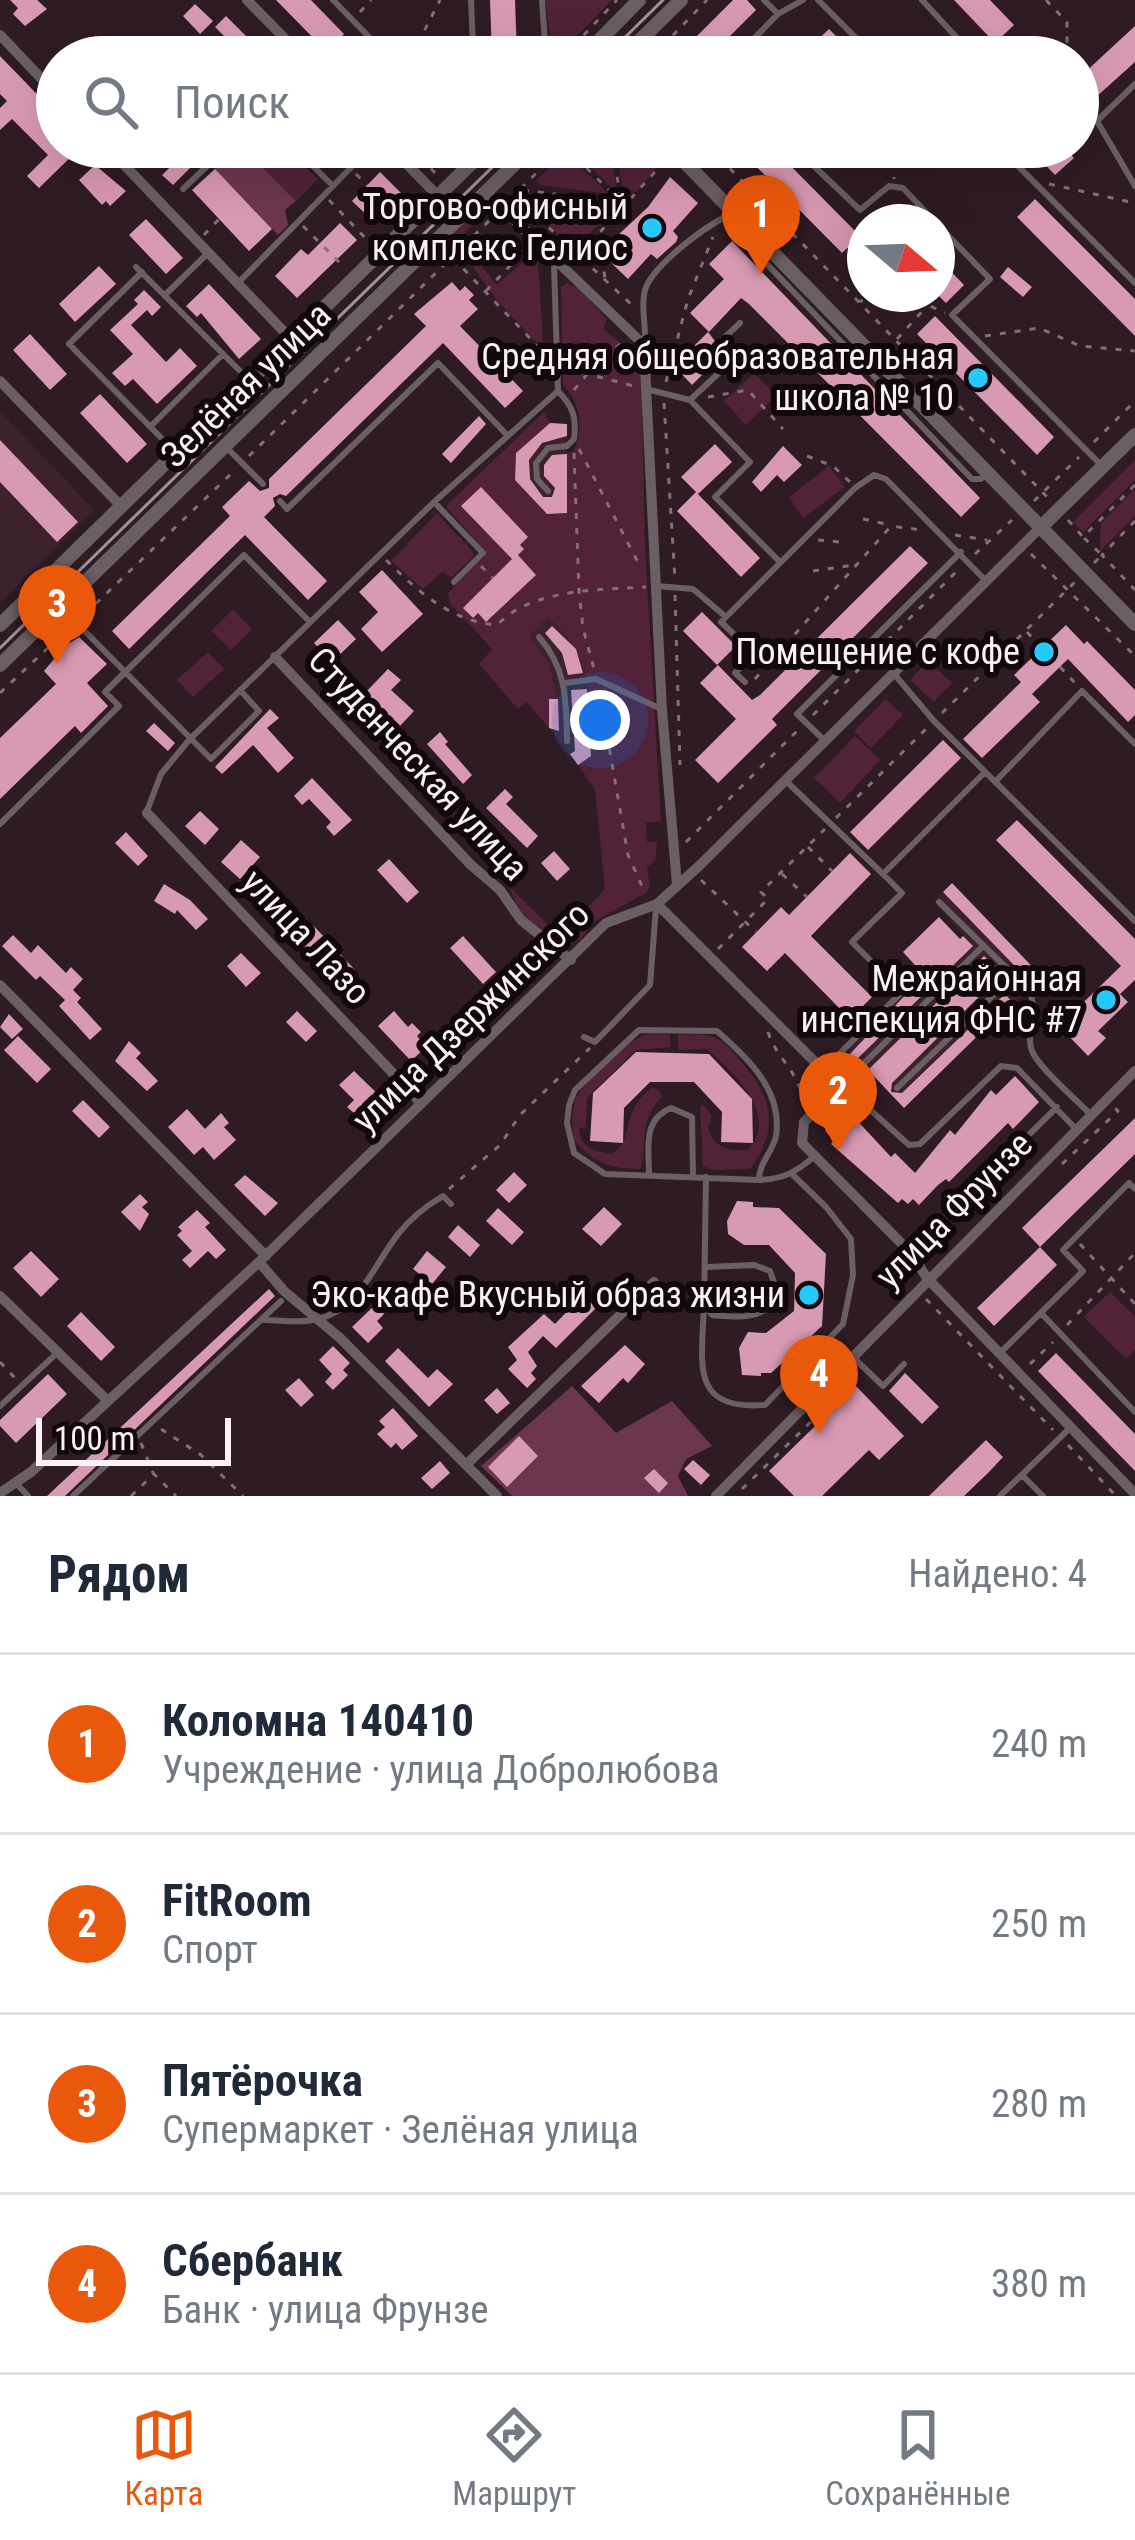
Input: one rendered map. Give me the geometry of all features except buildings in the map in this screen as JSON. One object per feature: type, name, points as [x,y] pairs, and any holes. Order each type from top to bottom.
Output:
[{"type":"street","points":[[247,0],[282,36]]},
{"type":"street","points":[[604,36],[639,0]]},
{"type":"street","points":[[644,36],[681,0]]},
{"type":"street","points":[[0,35],[36,73]]},
{"type":"street","points":[[127,168],[292,340]]},
{"type":"street","points":[[411,168],[439,196]]},
{"type":"street","name":"Зелёная улица","points":[[0,625],[467,168]]},
{"type":"street","name":"Зелёная улица","points":[[0,665],[511,168]]},
{"type":"street","points":[[688,168],[726,212],[1135,624]]},
{"type":"street","points":[[486,193],[644,345],[662,710],[677,884]]},
{"type":"street","points":[[0,381],[121,506]]},
{"type":"street","name":"улица Дзержинского","points":[[0,1493],[17,1484],[263,1259],[606,923],[657,904],[698,867],[1135,435]]},
{"type":"street","name":"Студенческая улица","points":[[274,657],[471,866],[500,890],[521,920],[572,960]]},
{"type":"street","name":"улица Лазо","points":[[147,813],[422,1103]]},
{"type":"street","points":[[657,904],[823,1070],[835,1088],[804,1122],[802,1143],[910,1252],[931,1282],[1065,1432],[1135,1494]]},
{"type":"street","points":[[0,985],[263,1259],[315,1320],[340,1339],[496,1496]]},
{"type":"street","name":"улица Фрунзе","points":[[716,1496],[1135,1071]]},
{"type":"street","points":[[466,1465],[654,1282]]},
{"type":"street","points":[[0,1296],[107,1400]]},
{"type":"lane","points":[[333,0],[368,36]]},
{"type":"lane","points":[[471,0],[473,36]]},
{"type":"lane","points":[[542,0],[545,36]]},
{"type":"lane","points":[[764,0],[778,14]]},
{"type":"lane","points":[[757,36],[778,14],[803,0]]},
{"type":"lane","points":[[818,0],[854,36]]},
{"type":"lane","points":[[922,0],[955,36]]},
{"type":"lane","points":[[1099,119],[1135,84]]},
{"type":"lane","points":[[1099,124],[1135,186]]},
{"type":"lane","points":[[183,189],[205,168]]},
{"type":"lane","points":[[315,168],[333,186]]},
{"type":"lane","points":[[238,282],[350,168]]},
{"type":"lane","points":[[816,168],[860,210],[889,186],[902,188],[918,204]]},
{"type":"lane","points":[[1020,168],[1135,283]]},
{"type":"lane","points":[[644,345],[648,283],[726,212]]},
{"type":"lane","points":[[955,243],[990,279],[952,315],[1103,466]]},
{"type":"lane","points":[[165,296],[209,252]]},
{"type":"lane","points":[[548,491],[537,479],[536,463],[548,448],[567,446],[574,439],[577,420],[561,394],[556,366],[554,260]]},
{"type":"lane","points":[[176,453],[69,344],[139,270],[250,382]]},
{"type":"lane","points":[[690,400],[737,356],[722,340],[740,322]]},
{"type":"lane","points":[[151,427],[223,354]]},
{"type":"lane","points":[[280,501],[287,509],[438,363],[508,436]]},
{"type":"lane","points":[[646,389],[690,400],[750,462],[715,496],[780,562]]},
{"type":"lane","points":[[147,813],[161,774],[189,740],[434,502],[561,394]]},
{"type":"lane","points":[[226,446],[263,484]]},
{"type":"lane","points":[[745,682],[735,673],[754,653],[721,622],[869,476],[879,476],[987,582]]},
{"type":"lane","points":[[434,502],[483,553],[454,582]]},
{"type":"lane","points":[[827,742],[797,714],[961,552]]},
{"type":"lane","points":[[0,824],[119,706],[105,692],[244,555],[310,622]]},
{"type":"lane","points":[[656,586],[693,590],[725,617]]},
{"type":"lane","points":[[60,606],[212,759],[259,711],[240,690]]},
{"type":"lane","points":[[539,638],[555,655],[565,683],[567,741]]},
{"type":"lane","points":[[895,675],[934,721],[1133,916]]},
{"type":"lane","points":[[565,683],[596,679],[662,710]]},
{"type":"lane","points":[[995,782],[1082,691],[1135,744]]},
{"type":"lane","points":[[883,874],[985,772]]},
{"type":"lane","points":[[786,781],[902,892],[852,941],[902,992],[823,1070]]},
{"type":"lane","points":[[939,902],[1035,1002],[1030,1047],[1091,1114]]},
{"type":"lane","points":[[584,1037],[595,1042],[650,985],[657,904]]},
{"type":"lane","points":[[983,946],[835,1088],[855,1096],[908,1145],[920,1144],[1001,1066],[1018,1068],[1076,1129]]},
{"type":"lane","points":[[897,1088],[1014,975]]},
{"type":"lane","points":[[759,1180],[759,1169],[776,1138],[773,1091],[717,1031],[640,1030],[575,1090],[567,1123],[574,1153],[605,1174],[759,1180],[793,1175],[815,1156]]},
{"type":"lane","points":[[910,1252],[1057,1107]]},
{"type":"lane","points":[[649,1175],[649,1129],[657,1114],[670,1108],[692,1118],[693,1178]]},
{"type":"lane","points":[[706,1177],[702,1353],[709,1391],[736,1407],[765,1405],[843,1324],[853,1275],[851,1240],[793,1175]]},
{"type":"lane","points":[[999,1355],[1083,1270],[1063,1250],[1130,1183],[1135,1189]]},
{"type":"lane","points":[[261,1320],[315,1320],[346,1306],[376,1274],[397,1236],[418,1213],[443,1196],[451,1204]]},
{"type":"lane","points":[[704,1305],[712,1315],[762,1315],[775,1303],[776,1288],[770,1270],[754,1265],[706,1267]]},
{"type":"lane","points":[[73,1496],[281,1301]]},
{"type":"lane","points":[[1041,1313],[1135,1412]]},
{"type":"lane","points":[[0,1406],[57,1353]]},
{"type":"lane","points":[[851,1356],[883,1386],[904,1364]]},
{"type":"lane","points":[[1000,1496],[1065,1432]]},
{"type":"lane","points":[[1022,1475],[1043,1496]]},
{"type":"lane","points":[[17,1484],[28,1496]]},
{"type":"path","points":[[352,20],[371,0]]},
{"type":"path","points":[[422,36],[440,0]]},
{"type":"path","points":[[583,36],[617,0]]},
{"type":"path","points":[[672,36],[707,0]]},
{"type":"path","points":[[1046,0],[1067,22],[1067,36]]},
{"type":"path","points":[[350,168],[367,185]]},
{"type":"path","points":[[430,168],[442,180]]},
{"type":"path","points":[[0,693],[542,168]]},
{"type":"path","points":[[584,168],[617,209],[627,207]]},
{"type":"path","points":[[616,168],[620,191],[628,197],[627,207]]},
{"type":"path","points":[[579,256],[660,168]]},
{"type":"path","points":[[729,168],[847,291]]},
{"type":"path","points":[[894,168],[895,187]]},
{"type":"path","points":[[1032,180],[1135,203]]},
{"type":"path","points":[[520,189],[612,198],[620,191]]},
{"type":"path","points":[[324,195],[373,246]]},
{"type":"path","points":[[514,195],[646,319]]},
{"type":"path","points":[[680,776],[663,393],[688,299],[726,212]]},
{"type":"path","points":[[198,242],[219,219]]},
{"type":"path","points":[[298,221],[348,271]]},
{"type":"path","points":[[485,292],[534,240]]},
{"type":"path","points":[[590,244],[602,258],[605,280]]},
{"type":"path","points":[[452,257],[556,366],[646,389]]},
{"type":"path","points":[[868,312],[1135,590]]},
{"type":"path","points":[[896,340],[922,312]]},
{"type":"path","points":[[944,312],[952,315]]},
{"type":"path","points":[[974,338],[1039,328],[1080,346],[1135,351]]},
{"type":"path","points":[[561,394],[589,375],[631,333]]},
{"type":"path","points":[[701,390],[708,398],[748,390],[783,429]]},
{"type":"path","points":[[574,439],[632,556],[656,586]]},
{"type":"path","points":[[574,439],[583,628],[604,708],[628,856],[642,886]]},
{"type":"path","points":[[807,456],[832,466],[855,488]]},
{"type":"path","points":[[1083,536],[1135,485]]},
{"type":"path","points":[[682,823],[682,847],[1018,515]]},
{"type":"path","points":[[863,519],[988,540]]},
{"type":"path","points":[[1093,564],[1135,521]]},
{"type":"path","points":[[745,682],[749,686],[892,526]]},
{"type":"path","points":[[1006,526],[1135,656]]},
{"type":"path","points":[[803,539],[840,542]]},
{"type":"path","points":[[381,555],[426,599],[475,623],[497,625],[509,613],[579,591],[656,586]]},
{"type":"path","points":[[476,561],[493,578]]},
{"type":"path","points":[[812,571],[856,565]]},
{"type":"path","points":[[716,951],[768,899],[760,892],[1079,578]]},
{"type":"path","points":[[1026,630],[1042,648]]},
{"type":"path","points":[[1060,667],[1082,691]]},
{"type":"path","points":[[807,846],[832,871]]},
{"type":"path","points":[[698,867],[697,876],[756,932]]},
{"type":"path","points":[[780,872],[807,897]]},
{"type":"path","points":[[766,1016],[772,1043],[802,1086],[804,1122]]},
{"type":"path","points":[[443,1196],[500,1145],[520,1115],[595,1042]]},
{"type":"path","points":[[1052,1173],[1118,1111],[1113,1106]]},
{"type":"path","points":[[1075,1238],[1135,1304]]},
{"type":"path","points":[[1024,1370],[1135,1253]]},
{"type":"path","points":[[931,1282],[923,1296],[1065,1432],[1116,1496]]},
{"type":"path","points":[[0,1362],[22,1385]]},
{"type":"path","points":[[151,1424],[178,1438],[243,1496]]},
{"type":"path","points":[[138,1435],[154,1474],[176,1496]]},
{"type":"path","points":[[131,1496],[154,1474]]},
{"type":"shaded area","points":[[545,0],[612,0],[577,36],[550,36]]},
{"type":"shaded area","points":[[214,168],[263,168],[296,201],[285,210],[288,225],[278,235]]},
{"type":"shaded area","points":[[263,168],[307,168],[318,179],[296,201]]},
{"type":"shaded area","points":[[549,168],[582,168],[609,194],[540,185],[536,181]]},
{"type":"shaded area","points":[[591,168],[613,168],[614,190]]},
{"type":"shaded area","points":[[619,168],[657,168],[637,192],[622,188]]},
{"type":"shaded area","points":[[526,196],[608,203],[613,210],[574,250],[523,201]]},
{"type":"shaded area","points":[[490,207],[437,261],[430,255],[477,208]]},
{"type":"shaded area","points":[[533,253],[538,262],[543,342],[536,342],[495,298],[471,264],[474,257],[497,285]]},
{"type":"shaded area","points":[[567,283],[579,289],[607,319],[603,328],[629,351],[635,348],[641,360],[645,548],[661,821],[646,823],[647,842],[657,842],[655,861],[647,867],[650,886],[646,893],[595,921],[581,939],[567,947],[532,923],[510,887],[552,929],[568,914],[576,920],[605,889],[595,790],[578,765],[591,755],[589,696],[582,663],[563,632],[547,617],[529,637],[549,662],[557,699],[549,700],[549,728],[527,702],[518,709],[479,664],[492,649],[450,603],[448,593],[487,554],[446,506],[544,412],[550,423],[516,453],[515,480],[547,514],[566,513],[567,453],[573,452],[579,426],[574,400],[563,385],[561,287]],"holes":[[[462,506],[527,537],[518,555],[536,575],[486,622],[478,613],[472,618],[464,609],[512,559]]]},
{"type":"shaded area","points":[[754,373],[776,396],[746,425],[724,401]]},
{"type":"shaded area","points":[[0,411],[94,510],[0,603]]},
{"type":"shaded area","points":[[550,423],[567,424],[567,513],[547,514],[515,480],[516,453]]},
{"type":"shaded area","points":[[1135,460],[1135,480],[1083,532],[1073,522]]},
{"type":"shaded area","points":[[829,466],[845,487],[803,518],[789,497]]},
{"type":"shaded area","points":[[1135,489],[1135,516],[1100,551],[1101,523]]},
{"type":"shaded area","points":[[437,513],[473,557],[452,577],[442,572],[423,589],[391,561]]},
{"type":"shaded area","points":[[233,609],[252,629],[231,650],[211,631]]},
{"type":"shaded area","points":[[547,616],[579,648],[587,683],[591,756],[578,765],[549,728],[549,699],[557,698],[549,662],[528,637]]},
{"type":"shaded area","points":[[208,652],[224,669],[193,697],[177,680]]},
{"type":"shaded area","points":[[928,661],[952,683],[934,702],[910,680]]},
{"type":"shaded area","points":[[886,699],[903,715],[871,748],[854,731]]},
{"type":"shaded area","points":[[855,736],[880,760],[840,803],[814,778]]},
{"type":"shaded area","points":[[952,883],[1047,982],[1012,1002],[904,1108],[848,1051],[964,936],[934,901]]},
{"type":"shaded area","points":[[648,1034],[670,1034],[670,1047],[636,1050],[587,1098],[586,1127],[579,1128],[582,1140],[594,1150],[612,1154],[624,1141],[641,1098],[651,1088],[658,1089],[662,1097],[647,1122],[641,1169],[612,1166],[588,1154],[574,1140],[574,1106],[579,1093],[607,1062]]},
{"type":"shaded area","points":[[678,1034],[720,1040],[761,1090],[768,1128],[750,1169],[703,1166],[700,1107],[704,1105],[712,1117],[708,1126],[713,1138],[727,1149],[747,1150],[759,1123],[750,1095],[729,1069],[707,1049],[678,1050]]},
{"type":"shaded area","points":[[1110,1292],[1135,1317],[1135,1350],[1126,1359],[1084,1317]]},
{"type":"shaded area","points":[[572,1386],[616,1433],[672,1401],[712,1446],[686,1459],[678,1476],[688,1496],[512,1496],[481,1466]]},
{"type":"tram line","points":[[626,36],[663,0]]},
{"type":"tram line","points":[[0,648],[491,168]]},
{"type":"place","name":"Торгово-офисный комплекс Гелиос","points":[[652,228]]},
{"type":"place","name":"Коломна 140410","points":[[761,274]]},
{"type":"place","name":"Средняя общеобразовательная школа № 10","points":[[978,378]]},
{"type":"place","name":"Помещение с кофе","points":[[1044,652]]},
{"type":"place","name":"Пятёрочка","points":[[57,664]]},
{"type":"place","name":"Межрайонная инспекция ФНС #7","points":[[1106,1000]]},
{"type":"place","name":"FitRoom","points":[[838,1151]]},
{"type":"place","name":"Эко-кафе Вкусный образ жизни","points":[[809,1295]]},
{"type":"place","name":"Сбербанк","points":[[819,1434]]}]
